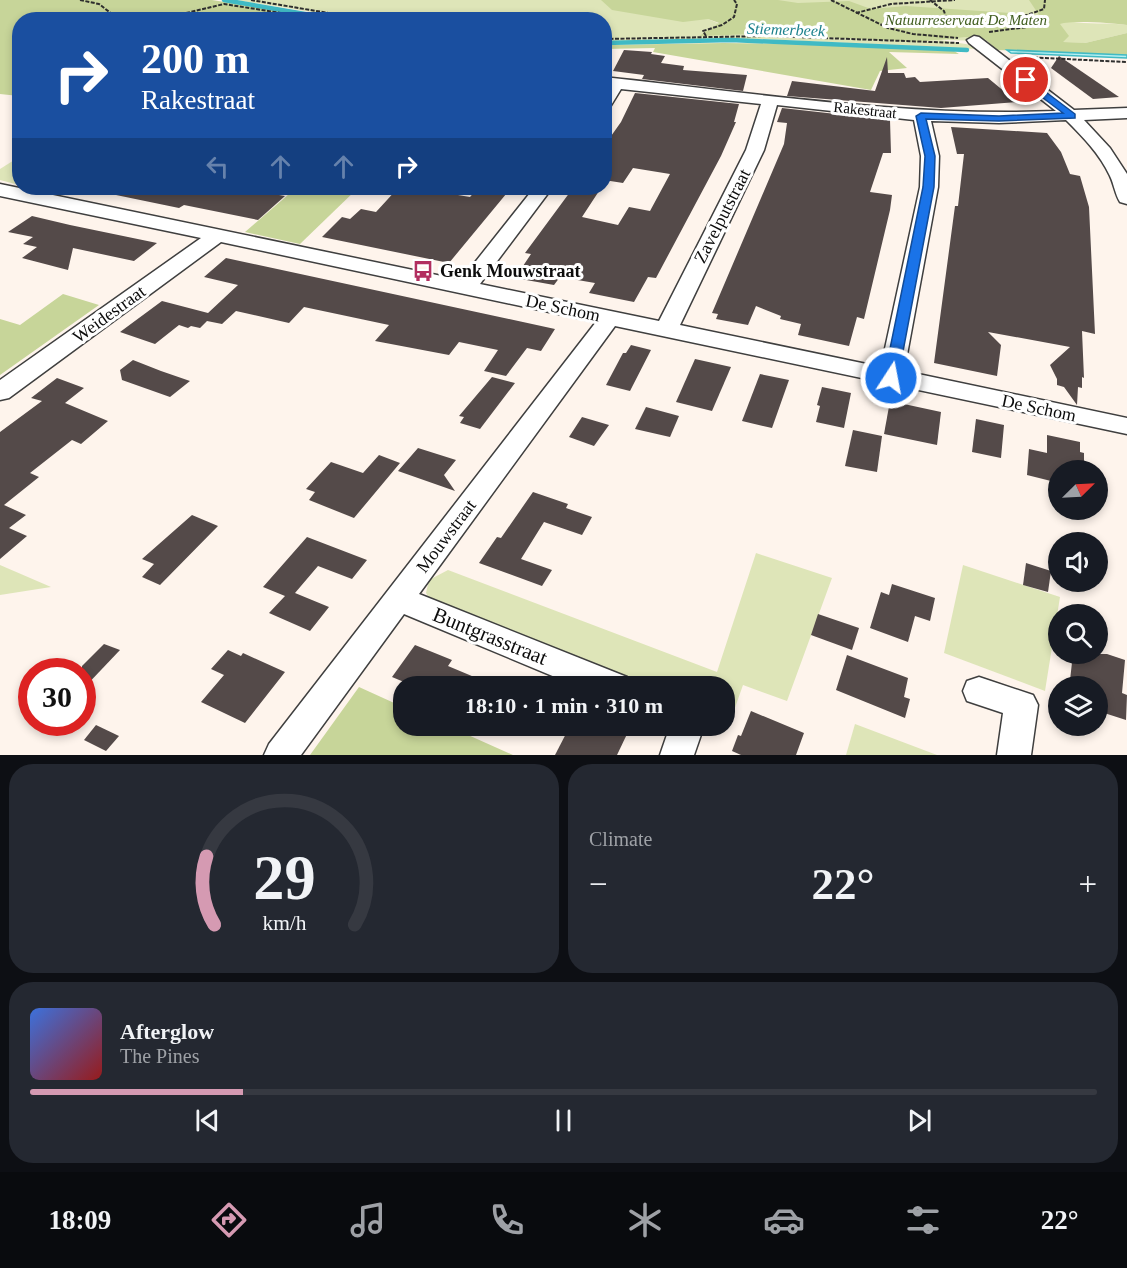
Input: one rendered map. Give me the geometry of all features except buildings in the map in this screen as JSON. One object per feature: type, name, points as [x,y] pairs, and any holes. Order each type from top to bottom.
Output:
[{"type":"street","points":[[975,40],[1072,116],[1107,157],[1124,182],[1127,198]]},
{"type":"street","name":"Rakestraat","points":[[612,82],[921,116],[999,118],[1127,113]]},
{"type":"street","name":"Zavelputstraat","points":[[666,330],[755,150],[770,100]]},
{"type":"street","points":[[891,378],[929,187],[930,156],[921,116]]},
{"type":"street","name":"De Schom","points":[[24,195],[1127,426]]},
{"type":"street","points":[[466,287],[538,195]]},
{"type":"street","name":"Weidestraat","points":[[0,392],[217,236]]},
{"type":"street","name":"Mouwstraat","points":[[281,755],[610,318]]},
{"type":"street","name":"Buntgrasstraat","points":[[399,599],[588,676]]},
{"type":"street","points":[[979,692],[1020,705],[1014,755]]},
{"type":"street","points":[[677,755],[684,736]]},
{"type":"path","points":[[80,0],[99,4],[108,12]]},
{"type":"path","points":[[197,12],[230,0]]},
{"type":"path","points":[[251,0],[322,12]]},
{"type":"path","points":[[706,36],[703,31],[722,25],[734,17],[737,4],[734,0]]},
{"type":"path","points":[[831,0],[888,28],[914,34],[975,40]]},
{"type":"path","points":[[880,1],[955,0]]},
{"type":"path","points":[[612,39],[779,36],[975,40],[988,32],[1027,27],[1024,16],[1044,9],[1045,0]]},
{"type":"path","points":[[931,1],[944,11],[947,21],[970,27],[975,40]]},
{"type":"path","points":[[224,4],[274,12]]},
{"type":"path","points":[[856,13],[869,4]]},
{"type":"path","points":[[995,56],[1127,62]]},
{"type":"green space","points":[[0,0],[212,0],[287,12],[12,12],[12,95],[0,94]]},
{"type":"green space","name":"Natuurreservaat De Maten","points":[[236,0],[1064,0],[1069,21],[1127,25],[1127,33],[1085,43],[940,40],[972,45],[977,49],[762,39],[612,42],[612,12],[312,12]],"holes":[[[708,19],[939,41],[758,34],[701,35],[720,24]]]},
{"type":"green space","name":"Natuurreservaat De Maten","points":[[601,0],[778,0],[798,3],[849,1],[871,9],[906,6],[1039,15],[1029,0],[1127,0],[1127,25],[1083,22],[1060,24],[1069,36],[1063,42],[1085,43],[1127,33],[1127,55],[997,50],[985,39],[965,37],[919,42],[758,34],[699,36],[719,23],[708,19],[683,22],[612,10]]},
{"type":"green space","points":[[812,44],[954,51],[959,54],[889,52],[907,68],[880,71],[871,90],[653,52],[655,48],[612,49],[612,45]]},
{"type":"green space","points":[[12,161],[12,183],[0,180],[0,169]]},
{"type":"green space","points":[[288,195],[351,195],[300,244],[245,232]]},
{"type":"green space","points":[[63,294],[99,305],[0,375],[0,319],[20,325]]},
{"type":"green space","points":[[756,553],[832,578],[787,701],[743,685],[735,708],[735,676],[619,676],[432,603],[426,593],[429,580],[448,570],[717,672]]},
{"type":"green space","points":[[0,565],[51,587],[0,595]]},
{"type":"green space","points":[[963,565],[1060,597],[1059,604],[1048,604],[1049,664],[1045,691],[944,653]]},
{"type":"green space","points":[[359,687],[393,702],[393,736],[470,736],[513,755],[310,755]]},
{"type":"green space","points":[[855,724],[937,755],[846,755]]},
{"type":"water","points":[[1007,50],[1127,55],[1127,58],[1011,53]]},
{"type":"waterway","name":"Stiemerbeek","points":[[224,0],[294,12]]},
{"type":"waterway","name":"Stiemerbeek","points":[[612,43],[731,40],[967,50]]},
{"type":"place","name":"Genk Mouwstraat","points":[[423,271]]},
{"type":"route","points":[[891,378],[929,187],[930,156],[921,116],[999,118],[1072,116],[1026,80]]}]
